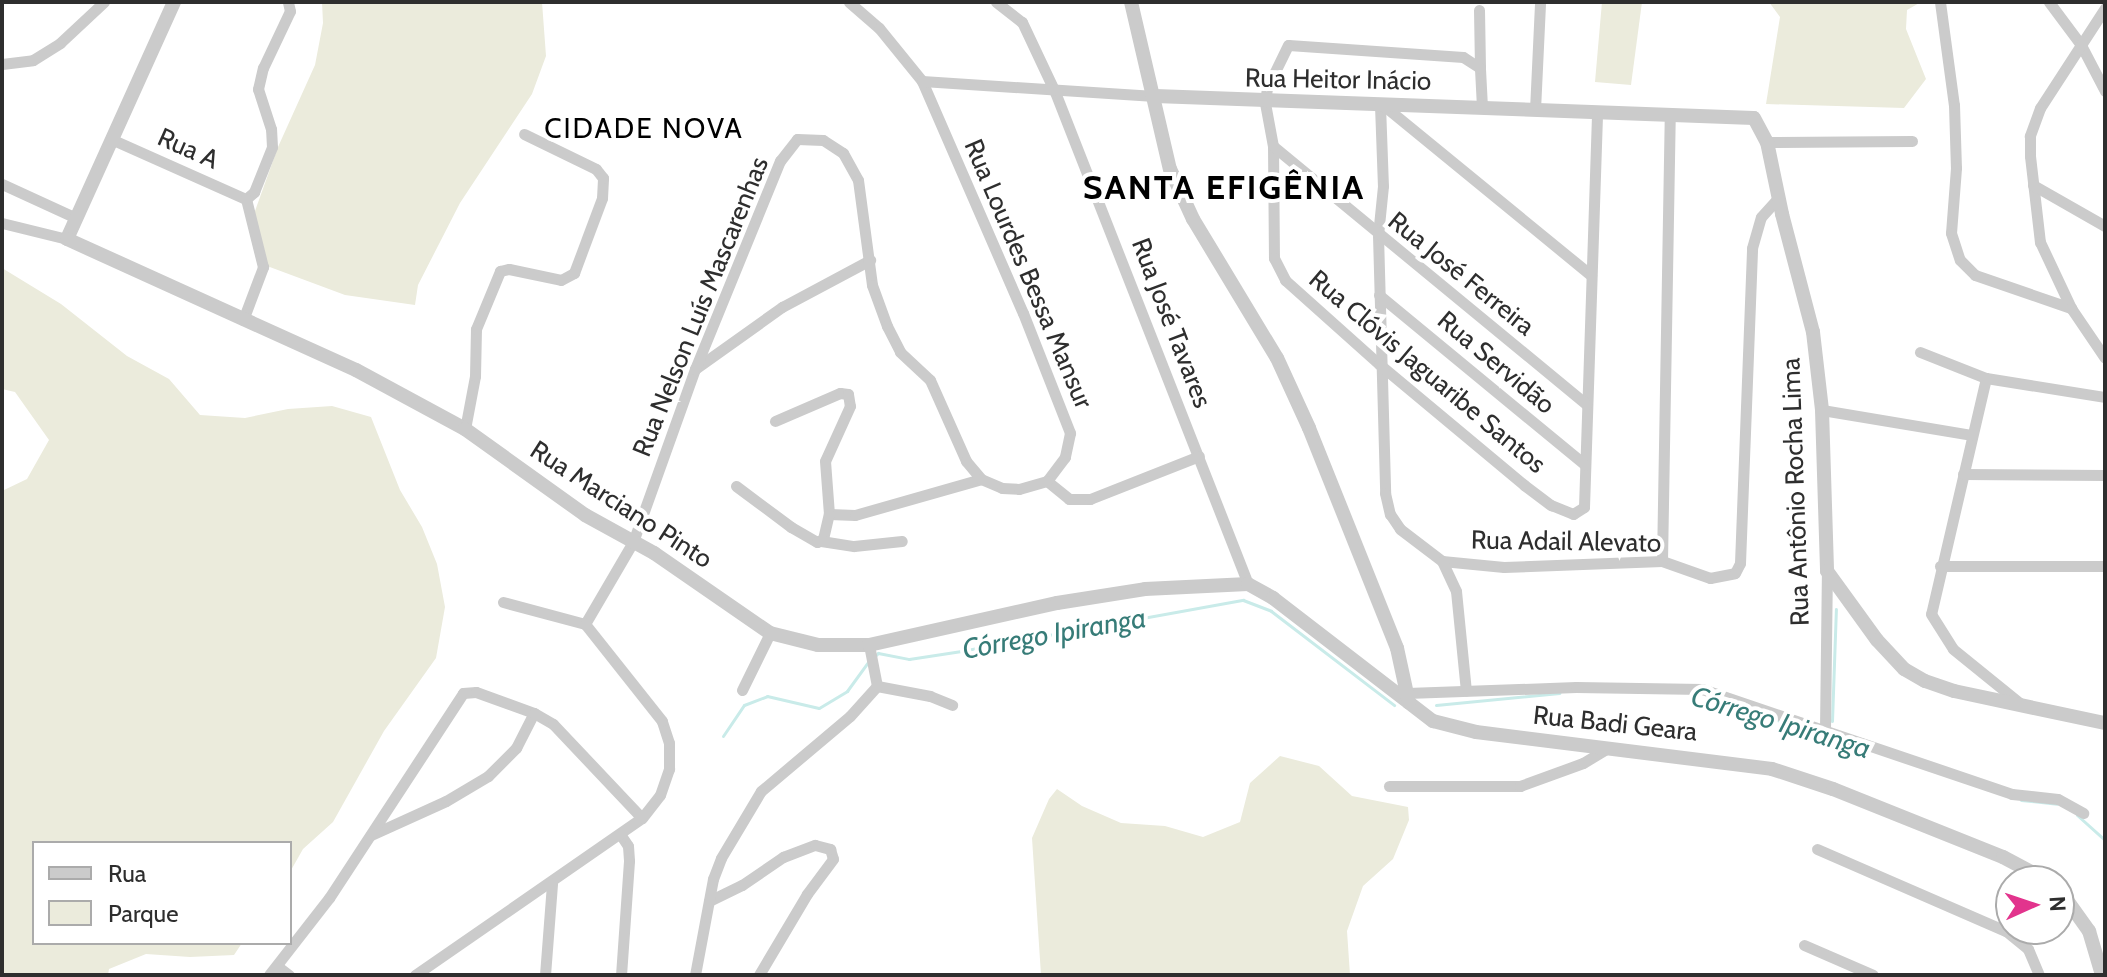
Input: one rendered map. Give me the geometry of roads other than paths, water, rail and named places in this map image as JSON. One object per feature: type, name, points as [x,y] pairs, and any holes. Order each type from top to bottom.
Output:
[{"type":"street","points":[[2,64],[33,60],[60,43],[104,2]]},
{"type":"street","points":[[67,239],[174,2]]},
{"type":"street","name":"Rua Lourdes Bessa Mansur","points":[[849,2],[879,28],[922,81],[1068,425],[1069,445],[1065,457],[1047,481]]},
{"type":"street","name":"Rua José Tavares","points":[[996,2],[1022,22],[1055,92],[1248,584]]},
{"type":"street","points":[[1130,2],[1155,96],[1170,169],[1193,219],[1277,358],[1309,428],[1397,648],[1408,698],[1466,691],[1687,688],[1825,729],[2012,794],[2058,799],[2083,813]]},
{"type":"street","points":[[1535,110],[1540,2]]},
{"type":"street","points":[[1940,2],[1954,105],[1956,168],[1951,233],[1960,260],[1975,275],[2071,308]]},
{"type":"street","points":[[2049,2],[2081,45],[2105,91]]},
{"type":"street","points":[[243,320],[263,267],[246,199],[254,192],[272,147],[271,129],[258,89],[289,6]]},
{"type":"street","points":[[2105,8],[2049,90],[2034,121],[2030,156],[2040,242],[2071,308],[2105,358]]},
{"type":"street","points":[[1479,10],[1482,107]]},
{"type":"street","name":"Rua Clóvis Jaguaribe Santos","points":[[1480,68],[1463,57],[1288,45],[1267,88],[1265,103],[1273,146],[1273,234],[1278,267],[1285,280],[1379,364],[1551,505],[1573,514],[1584,507],[1585,465]]},
{"type":"street","name":"Rua Heitor Inácio","points":[[922,81],[1055,92],[1265,103],[1482,107],[1754,118]]},
{"type":"street","points":[[1382,105],[1591,275]]},
{"type":"street","name":"Rua Adail Alevato","points":[[1382,105],[1383,186],[1378,235],[1379,364],[1385,493],[1390,514],[1400,529],[1442,561],[1504,567],[1662,561],[1710,578],[1730,576],[1740,563],[1752,248],[1761,217],[1778,198]]},
{"type":"street","points":[[1585,465],[1597,111]]},
{"type":"street","points":[[1662,561],[1670,113]]},
{"type":"street","name":"Rua Antônio Rocha Lima","points":[[1754,118],[1767,142],[1778,198],[1813,332],[1822,410],[1827,571],[1825,729]]},
{"type":"street","points":[[465,429],[475,376],[476,329],[500,271],[509,269],[561,280],[574,273],[602,198],[603,178],[596,169],[524,134]]},
{"type":"street","name":"Rua A","points":[[111,139],[246,199]]},
{"type":"street","name":"Rua Nelson Luís Mascarenhas","points":[[585,624],[633,542],[695,369],[780,161],[797,139],[823,140],[843,153],[858,180],[872,285],[892,337],[900,352],[930,380],[966,461],[981,479]]},
{"type":"street","points":[[1767,142],[1912,141]]},
{"type":"street","name":"Rua José Ferreira","points":[[1273,146],[1586,404]]},
{"type":"street","points":[[2,184],[76,218]]},
{"type":"street","points":[[2033,185],[2105,226]]},
{"type":"street","name":"Rua Marciano Pinto","points":[[2,223],[67,239],[356,370],[465,429],[585,515],[633,542],[770,633],[818,645],[870,648],[1072,601],[1145,589],[1248,584]]},
{"type":"street","points":[[695,369],[782,307],[870,260]]},
{"type":"street","name":"Rua Servidão","points":[[1379,295],[1585,465]]},
{"type":"street","points":[[1920,352],[1986,378],[2105,397]]},
{"type":"street","points":[[1986,378],[1931,614],[1953,649],[2021,704]]},
{"type":"street","points":[[775,421],[840,393],[848,394],[850,406],[825,461],[829,514],[821,541]]},
{"type":"street","points":[[1822,410],[1971,435]]},
{"type":"street","points":[[829,514],[855,515],[981,479],[1002,488],[1019,489],[1047,481],[1069,499],[1090,499],[1199,456]]},
{"type":"street","points":[[1963,474],[2105,475]]},
{"type":"street","points":[[736,486],[808,539],[854,546],[902,541]]},
{"type":"street","points":[[1442,561],[1456,591],[1466,691]]},
{"type":"street","points":[[1940,566],[2105,566]]},
{"type":"street","points":[[1827,571],[1877,640],[1904,669],[1954,691],[2105,723]]},
{"type":"street","name":"Rua Badi Geara","points":[[1248,584],[1273,598],[1408,698],[1433,721],[1453,728],[1746,763],[1792,775],[2018,865]]},
{"type":"street","points":[[415,975],[642,818],[666,781],[669,743],[666,731],[647,699],[585,624],[503,602]]},
{"type":"street","points":[[742,690],[770,633]]},
{"type":"street","points":[[870,648],[877,686]]},
{"type":"street","points":[[877,686],[930,696],[952,705]]},
{"type":"street","points":[[695,975],[721,858],[761,791],[850,716],[877,686]]},
{"type":"street","points":[[292,944],[371,835],[463,693],[476,692],[534,713],[570,739],[642,818]]},
{"type":"street","points":[[371,835],[434,807],[488,776],[516,748],[534,713]]},
{"type":"street","points":[[1389,786],[1520,786],[1583,763],[1609,748]]},
{"type":"street","points":[[620,834],[628,846],[629,861],[621,975]]},
{"type":"street","points":[[709,901],[742,885],[783,857],[815,845],[830,849],[833,859],[759,975]]},
{"type":"street","points":[[1817,849],[2006,931],[2028,949],[2039,975]]},
{"type":"street","points":[[545,975],[552,883]]},
{"type":"street","points":[[2075,911],[2089,931],[2102,975]]},
{"type":"street","points":[[289,975],[273,970],[291,945]]},
{"type":"street","points":[[1804,945],[1873,975]]},
{"type":"waterway","name":"Córrego Ipiranga","points":[[874,657],[878,653],[909,659],[961,651],[1243,600],[1271,611],[1394,705]]},
{"type":"waterway","points":[[1832,721],[1836,609]]},
{"type":"waterway","name":"Córrego Ipiranga","points":[[723,736],[744,705],[767,696],[819,708],[847,691],[868,662]]},
{"type":"waterway","name":"Córrego Ipiranga","points":[[1436,705],[1559,693]]},
{"type":"waterway","name":"Córrego Ipiranga","points":[[1759,714],[1824,736]]},
{"type":"waterway","name":"Córrego Ipiranga","points":[[2021,800],[2057,804]]},
{"type":"waterway","name":"Córrego Ipiranga","points":[[2077,815],[2105,840]]},
{"type":"district","name":"CIDADE NOVA","points":[[644,128]]},
{"type":"district","name":"SANTA EFIGÊNIA","points":[[1224,188]]}]
